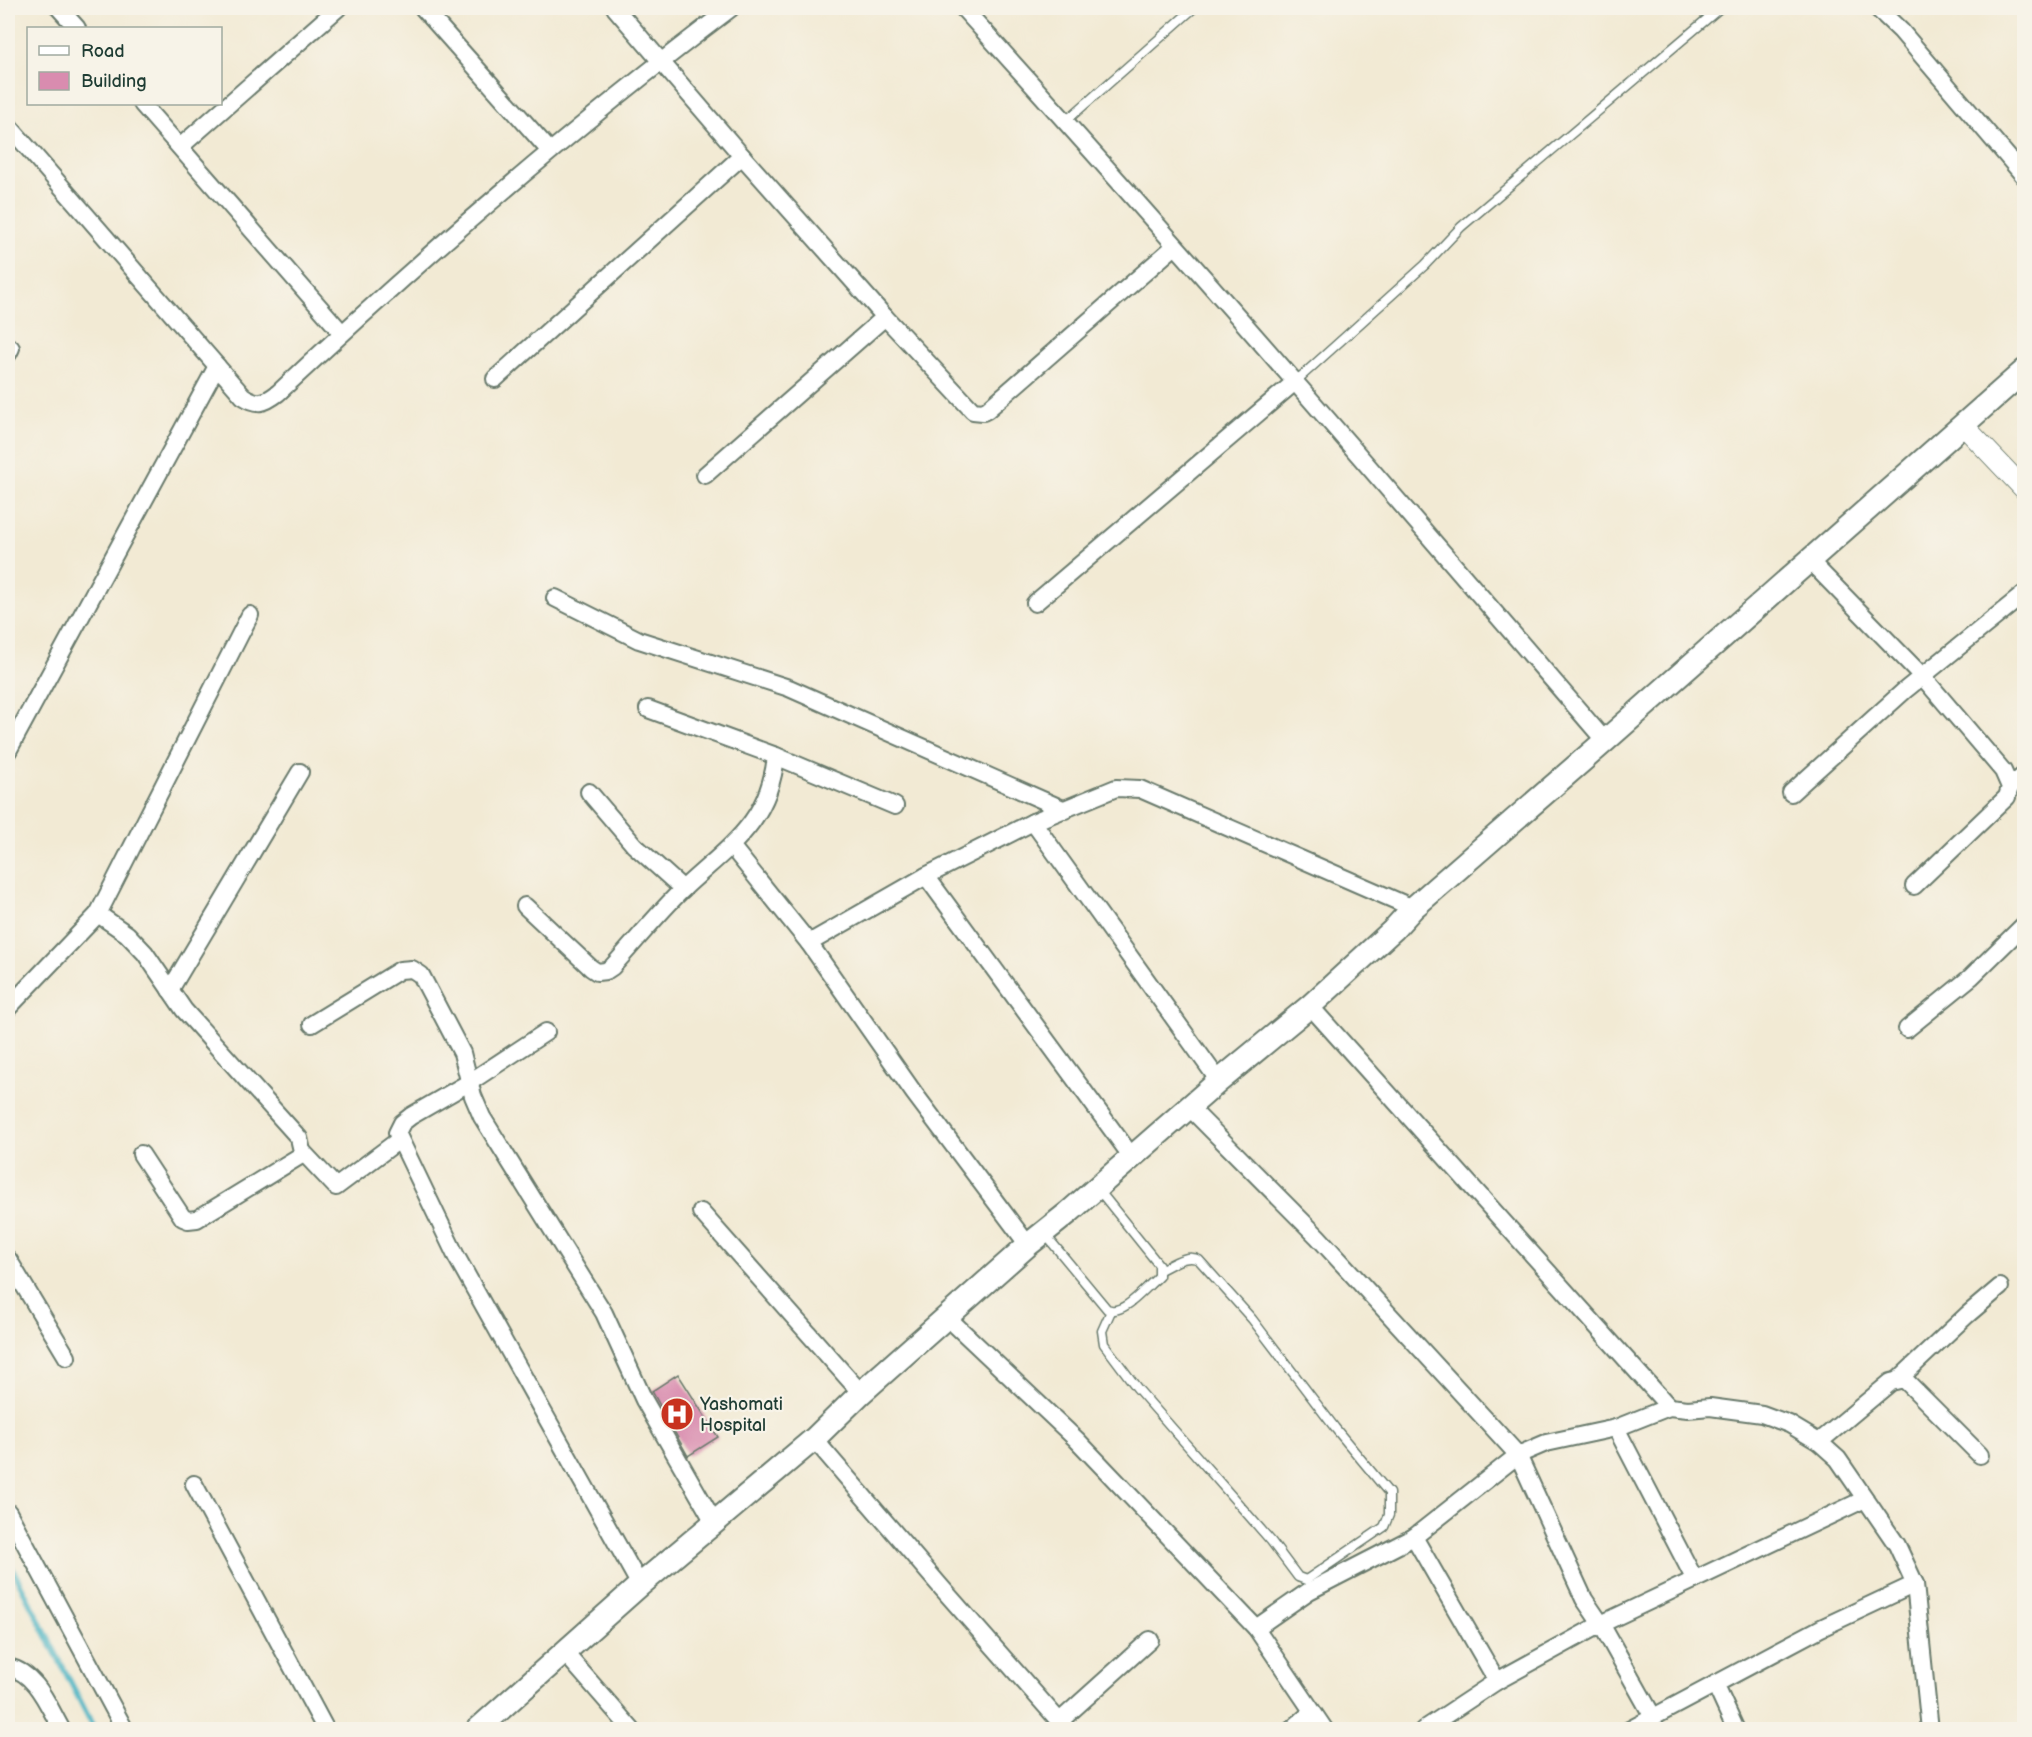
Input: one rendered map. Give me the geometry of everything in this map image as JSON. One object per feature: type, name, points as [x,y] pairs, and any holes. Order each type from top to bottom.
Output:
[{"type":"main road","points":[[477,1730],[640,1585],[814,1439],[861,1393],[1036,1239],[1310,1006],[1393,930],[1413,908],[2025,371]]},
{"type":"street","points":[[59,8],[76,27]]},
{"type":"street","points":[[180,147],[338,8]]},
{"type":"street","points":[[423,8],[549,150]]},
{"type":"street","points":[[615,8],[885,317],[977,413],[983,412],[1175,246]]},
{"type":"street","points":[[8,125],[243,396],[252,402],[259,403],[269,400],[278,393],[342,333],[549,150],[731,8]]},
{"type":"street","points":[[963,8],[1296,381],[1605,741]]},
{"type":"street","points":[[1877,8],[1901,31],[2025,176]]},
{"type":"street","points":[[143,105],[342,333]]},
{"type":"street","points":[[495,379],[742,156]]},
{"type":"street","points":[[705,475],[885,317]]},
{"type":"street","points":[[8,751],[217,366]]},
{"type":"street","points":[[1035,603],[1296,381]]},
{"type":"street","points":[[1963,425],[2025,489]]},
{"type":"street","points":[[1810,561],[1923,677],[2003,771],[2010,787]]},
{"type":"street","points":[[1791,793],[1904,691],[2025,594]]},
{"type":"street","points":[[555,598],[639,640],[789,688],[1065,810]]},
{"type":"street","points":[[8,1008],[98,914],[250,615]]},
{"type":"street","points":[[648,709],[776,756],[895,806]]},
{"type":"street","points":[[525,906],[591,968],[601,972],[612,967],[683,890],[732,846],[764,804],[774,772],[776,756]]},
{"type":"street","points":[[170,990],[300,772]]},
{"type":"street","points":[[1914,886],[2007,797],[2010,787],[2025,775]]},
{"type":"street","points":[[809,943],[926,876],[1033,822],[1116,788],[1140,789],[1413,908]]},
{"type":"street","points":[[589,792],[634,844],[683,890]]},
{"type":"street","points":[[1033,822],[1220,1081]]},
{"type":"street","points":[[732,846],[809,943],[914,1093],[1036,1239]]},
{"type":"street","points":[[926,876],[1132,1157]]},
{"type":"street","points":[[98,914],[146,953],[184,1010],[299,1138],[302,1150],[336,1187],[399,1140]]},
{"type":"street","points":[[1907,1029],[1971,977],[2025,925]]},
{"type":"street","points":[[312,1024],[400,970],[412,969],[421,975],[462,1053],[475,1102],[482,1118],[604,1313],[644,1400],[714,1522]]},
{"type":"street","points":[[1310,1006],[1669,1407]]},
{"type":"street","points":[[546,1032],[470,1082],[411,1116],[397,1132],[456,1256],[640,1585]]},
{"type":"street","points":[[1189,1107],[1318,1237],[1518,1455],[1584,1599],[1601,1624],[1653,1717]]},
{"type":"street","points":[[141,1155],[183,1218],[188,1220],[197,1219],[300,1156],[302,1150]]},
{"type":"street","points":[[701,1212],[861,1393]]},
{"type":"street","points":[[8,1259],[67,1357]]},
{"type":"street","points":[[1819,1442],[1891,1382],[1899,1379],[2000,1287]]},
{"type":"street","points":[[948,1318],[1076,1439],[1256,1628],[1325,1730]]},
{"type":"street","points":[[1899,1379],[1904,1379],[1980,1455]]},
{"type":"street","points":[[1256,1628],[1308,1591],[1414,1537],[1518,1455],[1546,1443],[1616,1428],[1669,1407],[1688,1409],[1710,1407],[1762,1414],[1789,1424],[1819,1442],[1838,1459],[1897,1545],[1915,1584],[1930,1730]]},
{"type":"street","points":[[1616,1428],[1695,1580]]},
{"type":"street","points":[[814,1439],[1064,1725],[1150,1640]]},
{"type":"street","points":[[194,1484],[326,1730]]},
{"type":"street","points":[[1423,1730],[1497,1681],[1601,1624],[1865,1498]]},
{"type":"street","points":[[8,1512],[125,1730]]},
{"type":"street","points":[[1414,1537],[1497,1681]]},
{"type":"street","points":[[1629,1730],[1821,1628],[1915,1584]]},
{"type":"street","points":[[565,1653],[632,1730]]},
{"type":"street","points":[[8,1667],[30,1677],[62,1730]]},
{"type":"street","points":[[1715,1684],[1736,1730]]},
{"type":"street","points":[[1291,1730],[1312,1712]]},
{"type":"lane","points":[[1066,121],[1194,8]]},
{"type":"lane","points":[[1296,381],[1425,265],[1461,227],[1720,8]]},
{"type":"lane","points":[[1097,1188],[1155,1259],[1160,1270]]},
{"type":"lane","points":[[1036,1239],[1111,1311],[1121,1309],[1155,1280],[1160,1270],[1186,1258],[1199,1260],[1252,1319],[1335,1428],[1389,1493],[1389,1515],[1384,1527],[1306,1580],[1298,1577],[1271,1541],[1137,1388],[1104,1344],[1102,1331],[1111,1311]]},
{"type":"building","points":[[678,1374],[718,1437],[688,1456],[652,1391]]},
{"type":"waterway","points":[[8,1560],[95,1730]]},
{"type":"place","name":"Yashomati Hospital","points":[[677,1414]]}]
